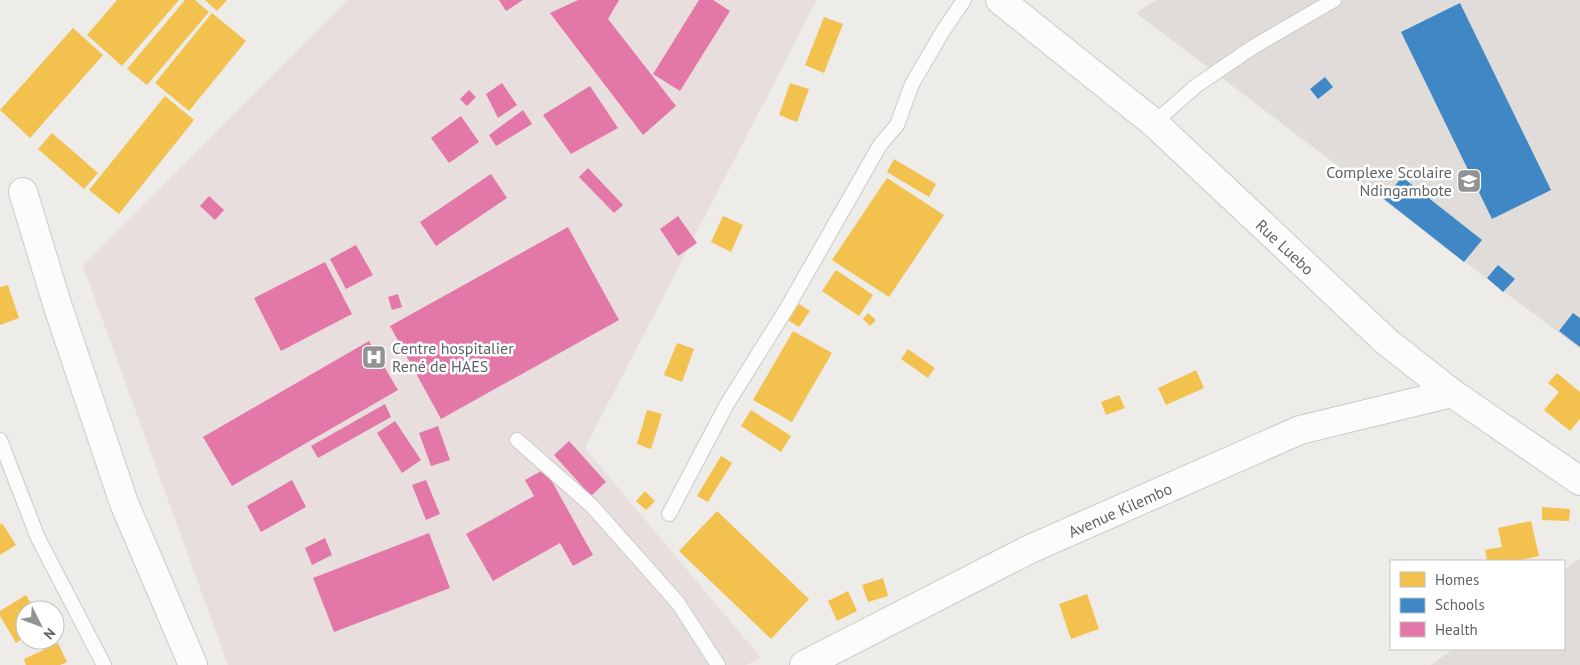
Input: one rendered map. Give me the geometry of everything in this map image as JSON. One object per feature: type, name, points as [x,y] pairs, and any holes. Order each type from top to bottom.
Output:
[{"type":"street","name":"Rue Luebo","points":[[1000,0],[1154,123],[1387,342],[1452,393],[1580,481]]},
{"type":"street","points":[[22,192],[58,307],[124,503],[193,665]]},
{"type":"street","name":"Avenue Kilembo","points":[[804,665],[1028,550],[1300,430],[1452,393]]},
{"type":"lane","points":[[669,514],[727,404],[787,308],[872,158],[897,125],[912,84],[943,31],[964,0]]},
{"type":"lane","points":[[1154,123],[1196,86],[1253,47],[1334,0]]},
{"type":"lane","points":[[0,440],[38,538],[104,665]]},
{"type":"lane","points":[[517,440],[592,506],[652,573],[678,603],[718,665]]},
{"type":"shaded area","name":"Centre hospitalier René de HAES","points":[[347,0],[817,0],[585,448],[761,658],[746,665],[228,665],[83,266]]},
{"type":"shaded area","name":"Complexe Scolaire Ndingambote","points":[[1156,0],[1580,0],[1580,349],[1136,13]]},
{"type":"shaded area","points":[[1580,558],[1580,665],[1431,665],[1452,650],[1565,650],[1565,569]]},
{"type":"building: Homes","points":[[117,0],[179,0],[122,66],[87,35]]},
{"type":"building: Homes","points":[[185,0],[195,0],[209,12],[147,85],[127,69]]},
{"type":"building: Homes","points":[[205,0],[227,0],[217,11]]},
{"type":"building: Homes","points":[[212,13],[246,41],[189,111],[155,83]]},
{"type":"building: Homes","points":[[824,17],[843,24],[824,73],[805,65]]},
{"type":"building: Homes","points":[[73,28],[103,55],[30,138],[0,110]]},
{"type":"building: Homes","points":[[790,83],[809,89],[797,122],[779,115]]},
{"type":"building: Homes","points":[[165,96],[194,120],[119,214],[89,190]]},
{"type":"building: Homes","points":[[52,133],[98,173],[84,189],[38,149]]},
{"type":"building: Homes","points":[[894,159],[936,184],[929,197],[887,172]]},
{"type":"building: Homes","points":[[887,178],[944,215],[889,297],[832,260]]},
{"type":"building: Homes","points":[[723,216],[743,225],[731,252],[711,242]]},
{"type":"building: Homes","points":[[836,270],[873,295],[859,316],[822,291]]},
{"type":"building: Homes","points":[[8,285],[19,318],[0,325],[0,287]]},
{"type":"building: Homes","points":[[799,304],[810,311],[799,327],[788,320]]},
{"type":"building: Homes","points":[[868,313],[876,320],[870,326],[863,319]]},
{"type":"building: Homes","points":[[793,331],[832,353],[792,422],[753,400]]},
{"type":"building: Homes","points":[[677,343],[694,349],[682,382],[664,375]]},
{"type":"building: Homes","points":[[908,349],[935,368],[928,378],[901,359]]},
{"type":"building: Homes","points":[[1196,370],[1204,388],[1166,405],[1158,388]]},
{"type":"building: Homes","points":[[1557,373],[1580,392],[1580,419],[1570,431],[1544,410],[1559,392],[1548,383]]},
{"type":"building: Homes","points":[[1119,395],[1125,408],[1106,415],[1101,402]]},
{"type":"building: Homes","points":[[647,410],[662,414],[651,449],[637,444]]},
{"type":"building: Homes","points":[[751,410],[791,436],[781,452],[741,426]]},
{"type":"building: Homes","points":[[721,456],[732,463],[708,502],[697,496]]},
{"type":"building: Homes","points":[[645,491],[655,501],[646,510],[636,501]]},
{"type":"building: Homes","points":[[1542,507],[1570,509],[1569,521],[1542,520]]},
{"type":"building: Homes","points":[[717,511],[809,599],[771,639],[679,551]]},
{"type":"building: Homes","points":[[1531,521],[1539,556],[1521,560],[1487,560],[1485,550],[1502,547],[1498,528]]},
{"type":"building: Homes","points":[[2,523],[16,545],[0,555],[0,525]]},
{"type":"building: Homes","points":[[883,578],[888,596],[868,602],[862,585]]},
{"type":"building: Homes","points":[[848,591],[857,611],[837,621],[828,601]]},
{"type":"building: Homes","points":[[1087,594],[1099,629],[1071,639],[1059,604]]},
{"type":"building: Homes","points":[[26,595],[29,600],[18,600]]},
{"type":"building: Homes","points":[[15,602],[15,641],[0,616],[0,611]]},
{"type":"building: Homes","points":[[43,650],[61,650],[67,662],[60,665],[26,665],[24,659]]},
{"type":"building: Schools","points":[[1460,3],[1551,190],[1492,219],[1401,32]]},
{"type":"building: Schools","points":[[1325,77],[1333,87],[1318,99],[1310,89]]},
{"type":"building: Schools","points":[[1402,177],[1482,240],[1464,262],[1384,199]]},
{"type":"building: Schools","points":[[1498,265],[1515,279],[1503,292],[1487,278]]},
{"type":"building: Schools","points":[[1573,313],[1580,318],[1580,347],[1559,331]]},
{"type":"building: Health","points":[[499,0],[523,0],[506,11]]},
{"type":"building: Health","points":[[578,0],[619,0],[608,19],[676,106],[643,135],[550,13]]},
{"type":"building: Health","points":[[699,0],[713,0],[730,11],[680,91],[653,74]]},
{"type":"building: Health","points":[[502,83],[517,105],[498,118],[486,94]]},
{"type":"building: Health","points":[[590,86],[618,128],[571,154],[543,115]]},
{"type":"building: Health","points":[[469,90],[476,97],[467,106],[460,99]]},
{"type":"building: Health","points":[[523,110],[532,124],[496,146],[489,135]]},
{"type":"building: Health","points":[[461,116],[479,142],[449,163],[431,138]]},
{"type":"building: Health","points":[[588,168],[623,205],[614,213],[579,177]]},
{"type":"building: Health","points":[[491,174],[507,198],[436,246],[420,222]]},
{"type":"building: Health","points":[[209,196],[224,210],[215,220],[200,206]]},
{"type":"building: Health","points":[[678,216],[697,243],[678,256],[660,229]]},
{"type":"building: Health","points":[[568,227],[619,320],[441,419],[390,326]]},
{"type":"building: Health","points":[[356,245],[373,275],[346,289],[330,259]]},
{"type":"building: Health","points":[[325,262],[352,314],[281,351],[254,298]]},
{"type":"building: Health","points":[[398,294],[402,307],[392,310],[388,297]]},
{"type":"building: Health","points":[[369,341],[398,390],[232,486],[203,437]]},
{"type":"building: Health","points":[[385,404],[391,417],[318,458],[311,446]]},
{"type":"building: Health","points":[[395,421],[421,460],[402,473],[377,433]]},
{"type":"building: Health","points":[[438,426],[450,460],[431,466],[419,433]]},
{"type":"building: Health","points":[[569,441],[606,482],[591,496],[554,455]]},
{"type":"building: Health","points":[[545,469],[593,555],[573,566],[560,543],[493,581],[466,534],[534,496],[525,480]]},
{"type":"building: Health","points":[[292,480],[306,507],[261,532],[247,506]]},
{"type":"building: Health","points":[[426,480],[440,514],[426,520],[412,485]]},
{"type":"building: Health","points":[[429,533],[450,588],[334,632],[313,578]]},
{"type":"building: Health","points":[[325,538],[332,555],[312,565],[305,548]]},
{"type":"place","name":"Complexe Scolaire Ndingambote","points":[[1469,181]]},
{"type":"place","name":"Centre hospitalier René de HAES","points":[[374,357]]}]
